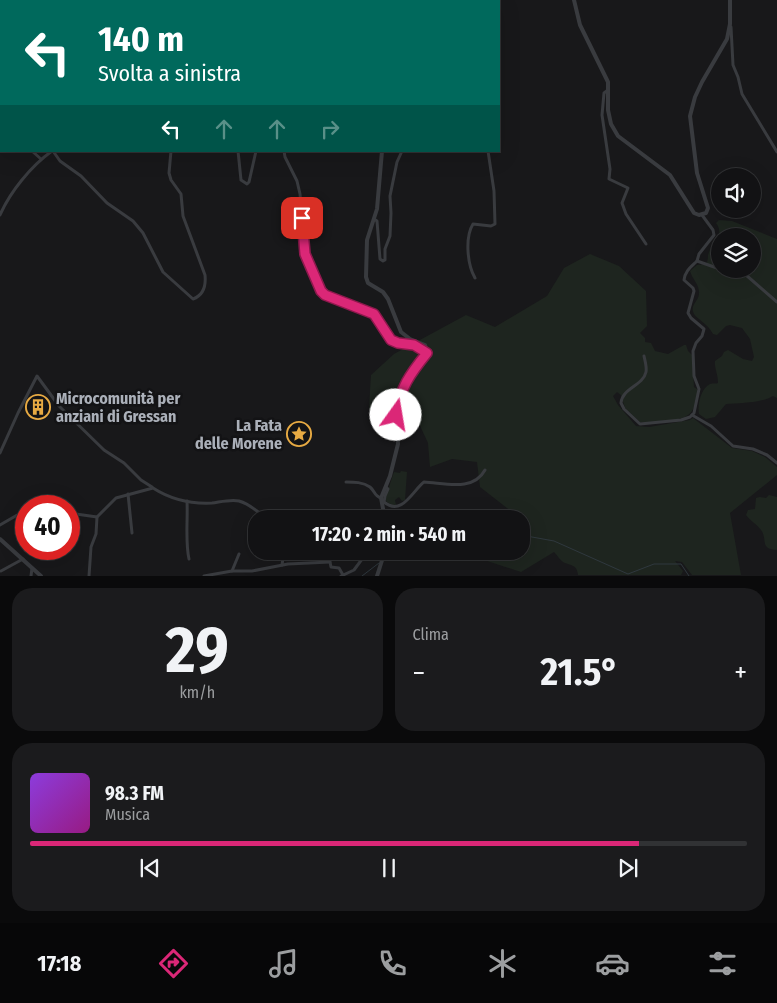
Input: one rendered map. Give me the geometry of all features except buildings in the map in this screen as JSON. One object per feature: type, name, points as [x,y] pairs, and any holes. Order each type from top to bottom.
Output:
[{"type":"street","points":[[574,0],[580,25],[608,82],[609,116],[618,136],[670,175],[694,213],[702,215],[714,230],[714,235],[684,277],[684,280],[694,290],[688,313],[704,329],[693,351],[694,376],[700,389],[700,394],[692,415],[681,420],[640,424],[624,409],[621,403],[622,396],[646,372],[644,356]]},
{"type":"street","points":[[730,0],[733,65],[742,94],[777,152]]},
{"type":"street","points":[[702,215],[706,213],[708,208],[697,173],[690,116],[695,97],[702,82],[726,44],[730,24]]},
{"type":"street","points":[[608,90],[604,93],[602,115],[610,169],[609,179],[628,188],[622,203],[626,214],[646,244]]},
{"type":"street","points":[[33,152],[41,159]]},
{"type":"street","points":[[0,215],[18,183],[41,159],[51,152]]},
{"type":"street","points":[[53,152],[60,161],[81,176],[107,203],[133,221],[143,232],[163,272],[193,299],[197,298],[204,290],[206,275],[183,216],[181,194],[171,180],[169,173],[171,152]]},
{"type":"street","points":[[238,152],[241,180],[247,184],[256,152]]},
{"type":"street","points":[[284,152],[284,157],[297,181],[300,194],[305,254],[321,291],[325,295],[374,314],[391,340],[414,345],[427,353]]},
{"type":"street","points":[[382,152],[379,193],[367,247],[366,276],[368,283],[383,292],[388,299],[401,332],[410,339],[425,345],[428,350],[414,368],[398,398],[396,415],[398,444],[390,476],[381,498],[383,510]]},
{"type":"street","points":[[374,219],[377,221],[378,251],[380,259],[383,261],[385,260],[385,249],[390,236],[390,196],[402,152]]},
{"type":"street","points":[[475,278],[471,272],[468,240],[471,228],[473,224],[491,226],[494,224],[494,191],[488,152]]},
{"type":"street","points":[[697,261],[717,268],[738,270],[777,302]]},
{"type":"street","points":[[0,453],[18,412],[37,376],[59,406],[104,450],[124,463],[152,488],[172,499],[209,503],[237,500],[257,510]]},
{"type":"street","points":[[692,415],[711,426],[733,446],[753,449],[767,455],[777,463]]},
{"type":"street","points":[[386,487],[388,490],[384,496],[384,502],[391,506],[396,506],[410,498],[424,482],[446,485],[468,483],[478,479],[485,470]]},
{"type":"street","points":[[346,482],[360,483],[368,486],[376,496],[381,498]]},
{"type":"street","points":[[89,576],[97,517],[116,498],[152,488]]},
{"type":"street","points":[[128,494],[132,534]]},
{"type":"street","points":[[187,501],[188,526],[186,546],[189,559]]},
{"type":"street","points":[[80,515],[97,517]]},
{"type":"street","points":[[0,525],[15,516]]},
{"type":"street","points":[[0,539],[15,552]]},
{"type":"street","points":[[232,571],[239,554]]},
{"type":"street","points":[[1,571],[21,560]]},
{"type":"street","points":[[24,560],[41,576]]},
{"type":"street","points":[[282,565],[283,560]]},
{"type":"street","points":[[204,576],[232,571],[252,571],[282,565],[330,562],[331,567],[339,568],[342,575],[354,570],[361,560]]},
{"type":"street","points":[[378,574],[382,560]]},
{"type":"street","points":[[31,576],[32,568]]},
{"type":"shaded area","points":[[719,220],[732,221],[750,228],[718,228],[716,223]]},
{"type":"shaded area","points":[[761,233],[777,239],[777,398],[773,396],[757,401],[726,404],[715,417],[706,419],[699,414],[699,402],[707,386],[718,383],[715,361],[728,350],[743,359],[752,361],[754,357],[750,339],[742,328],[730,325],[726,326],[717,335],[713,334],[694,314],[693,308],[699,292],[690,271],[697,265],[706,264],[711,248],[711,278],[761,278]]},
{"type":"shaded area","points":[[590,254],[619,266],[646,291],[647,326],[640,333],[645,338],[645,342],[651,343],[655,351],[668,354],[686,345],[692,355],[694,387],[697,389],[697,396],[693,410],[688,415],[665,422],[640,422],[625,408],[621,395],[617,392],[613,396],[618,405],[636,426],[649,427],[693,418],[732,448],[752,451],[765,457],[777,467],[777,475],[730,513],[741,575],[692,575],[682,562],[675,561],[683,571],[681,575],[578,575],[575,567],[563,562],[554,552],[521,572],[484,560],[530,560],[530,510],[509,510],[480,487],[477,462],[452,459],[430,467],[428,443],[415,415],[391,416],[378,435],[369,407],[371,375],[394,354],[466,315],[495,327],[547,296],[564,268]]},
{"type":"shaded area","points":[[401,471],[407,472],[405,500],[402,501],[399,497],[395,500],[396,505],[392,505],[385,499],[394,472],[400,473]]},
{"type":"shaded area","points":[[769,495],[777,497],[777,550],[766,546],[763,533],[746,515],[748,510],[755,509],[756,498],[766,498]]},
{"type":"waterway","points":[[530,537],[554,541],[628,574],[654,564],[681,564],[689,576]]},
{"type":"waterway","points":[[362,576],[379,563]]},
{"type":"place","name":"Microcomunità per anziani di Gressan","points":[[38,407]]},
{"type":"place","name":"La Fata delle Morene","points":[[299,434]]},
{"type":"route","points":[[302,218],[303,247],[321,291],[325,295],[374,314],[380,320],[391,340],[420,347],[427,353],[414,368],[403,387],[398,398],[396,415]]}]
